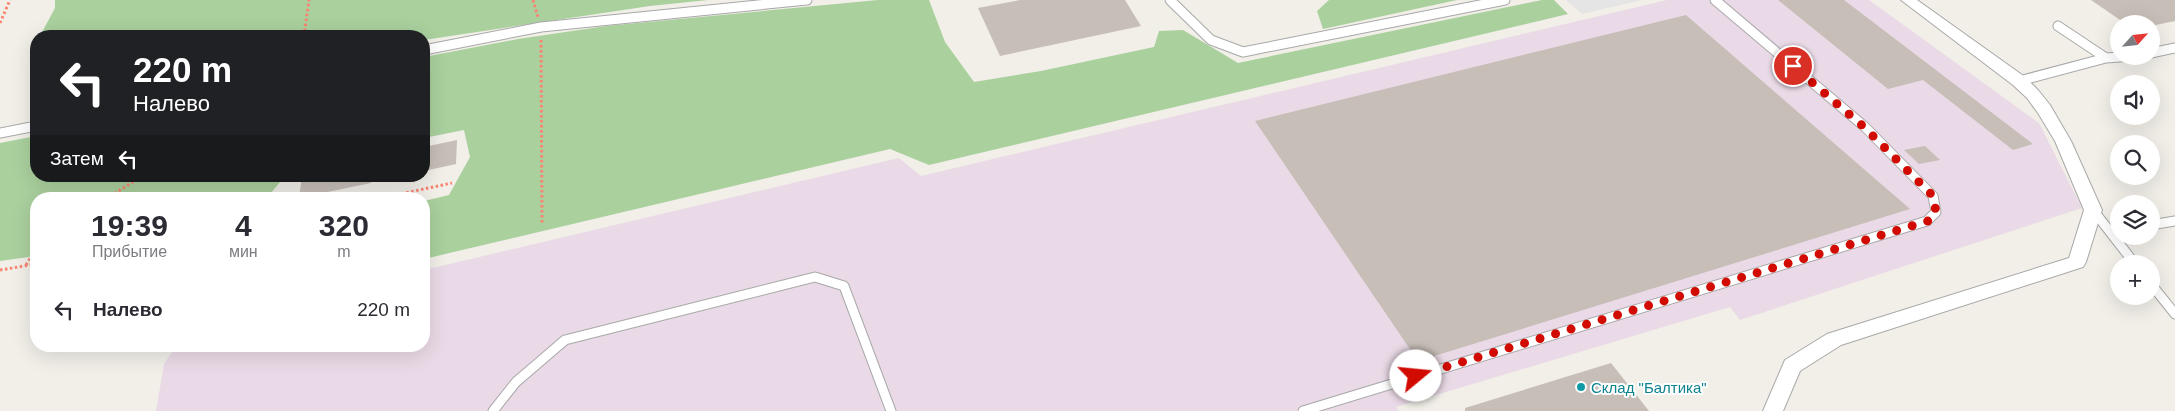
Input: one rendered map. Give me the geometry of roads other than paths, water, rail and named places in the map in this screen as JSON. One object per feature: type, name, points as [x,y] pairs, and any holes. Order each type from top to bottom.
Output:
[{"type":"street","points":[[1773,411],[1792,366],[1834,339],[2076,262],[2093,210],[2061,135],[2032,92],[2019,80],[1908,0]]},
{"type":"lane","points":[[430,49],[541,27],[807,0]]},
{"type":"lane","points":[[1170,0],[1211,40],[1243,52],[1505,0]]},
{"type":"lane","points":[[1303,411],[1928,221],[1936,212],[1933,196],[1864,127],[1715,0]]},
{"type":"lane","points":[[2058,26],[2106,58]]},
{"type":"lane","points":[[2160,51],[2175,48]]},
{"type":"lane","points":[[2019,80],[2110,58]]},
{"type":"lane","points":[[0,133],[30,127]]},
{"type":"lane","points":[[2093,210],[2110,227]]},
{"type":"lane","points":[[2160,224],[2175,221]]},
{"type":"lane","points":[[493,411],[516,382],[565,340],[814,277],[844,286],[891,411]]},
{"type":"lane","points":[[2160,295],[2175,314]]},
{"type":"place","name":"Склад \"Балтика\"","points":[[1581,387]]}]
